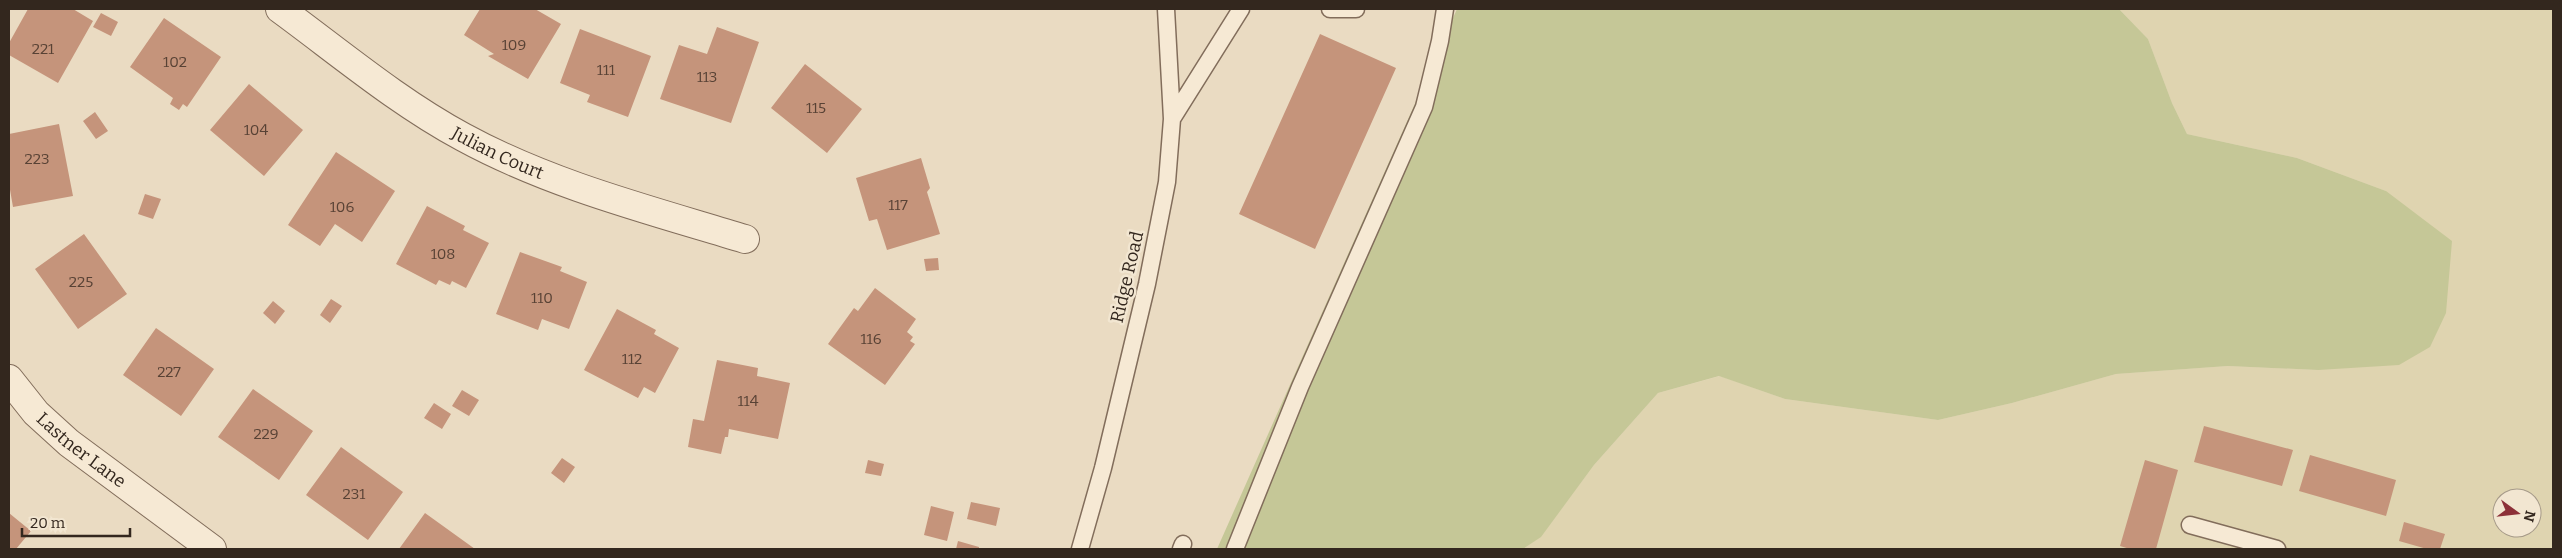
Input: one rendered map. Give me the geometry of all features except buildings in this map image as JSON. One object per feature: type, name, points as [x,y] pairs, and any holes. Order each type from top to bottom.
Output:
[{"type":"street","name":"Julian Court","points":[[280,9],[394,93],[463,137],[496,154],[571,184],[745,239]]},
{"type":"street","name":"Lastner Lane","points":[[9,380],[36,413],[69,443],[212,549]]},
{"type":"lane","name":"Ridge Road","points":[[1080,549],[1103,468],[1147,284],[1167,182],[1172,119],[1166,9]]},
{"type":"lane","points":[[1172,119],[1241,9]]},
{"type":"lane","points":[[1330,9],[1356,9]]},
{"type":"lane","points":[[1235,549],[1300,387],[1424,107],[1440,41],[1445,9]]},
{"type":"lane","points":[[2190,525],[2277,549]]},
{"type":"shaded area","points":[[2119,9],[2553,9],[2553,549],[1523,549],[1541,536],[1594,465],[1658,393],[1720,376],[1785,399],[1938,420],[2012,403],[2116,374],[2228,366],[2318,370],[2386,191],[2297,158],[2187,134],[2172,103],[2148,39]]},
{"type":"green space","points":[[1457,9],[2119,9],[2148,39],[2172,103],[2187,134],[2297,158],[2386,191],[2452,241],[2446,313],[2430,347],[2399,365],[2318,370],[2228,366],[2116,374],[2012,403],[1938,420],[1785,399],[1719,376],[1658,393],[1594,465],[1541,537],[1523,549],[1217,549]]}]
